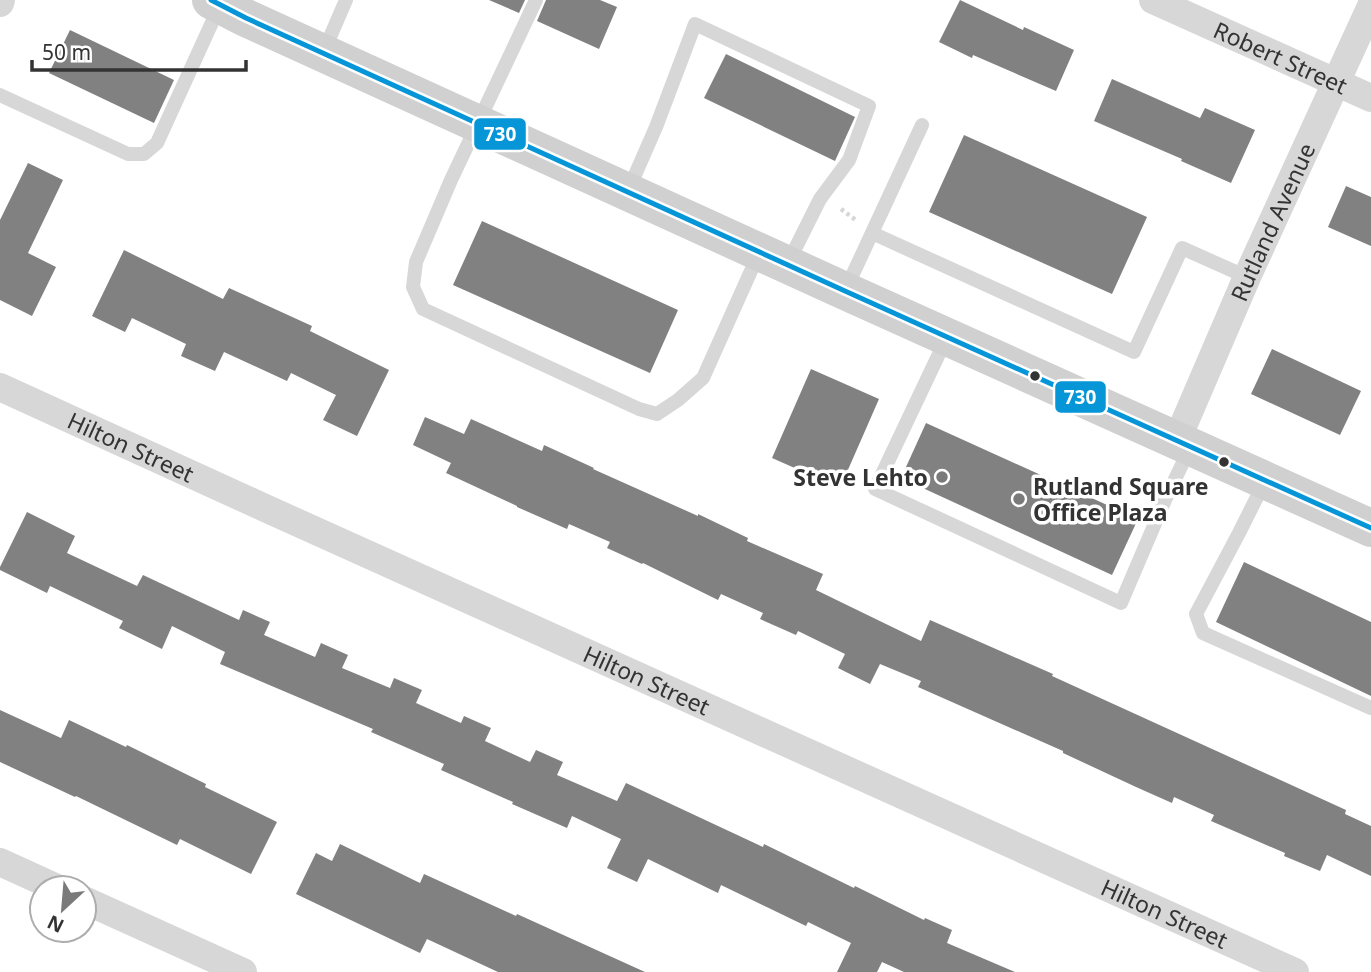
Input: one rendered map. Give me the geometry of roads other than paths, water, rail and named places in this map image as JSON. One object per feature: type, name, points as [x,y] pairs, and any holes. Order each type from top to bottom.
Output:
[{"type":"main road","points":[[232,8],[627,192],[1371,527]]},
{"type":"street","name":"Robert Street","points":[[1153,0],[1371,98]]},
{"type":"street","name":"Rutland Avenue","points":[[1184,443],[1247,277],[1371,6]]},
{"type":"street","name":"Hilton Street","points":[[0,387],[1295,972]]},
{"type":"street","points":[[0,862],[28,875]]},
{"type":"street","points":[[98,906],[243,972]]},
{"type":"lane","points":[[323,52],[346,0]]},
{"type":"lane","points":[[536,0],[451,180],[416,262],[413,287],[423,309],[639,409],[657,414],[678,401],[703,378],[773,258],[849,160],[869,106],[695,24],[656,127],[627,192]]},
{"type":"lane","points":[[0,94],[128,154],[144,154],[157,143],[232,8]]},
{"type":"lane","points":[[845,291],[922,125]]},
{"type":"lane","points":[[872,233],[1134,352],[1182,248],[1247,277]]},
{"type":"lane","points":[[947,336],[875,489],[1121,603],[1165,500],[1184,443]]},
{"type":"lane","points":[[1265,480],[1196,614],[1203,633],[1371,708]]},
{"type":"place","name":"Steve Lehto","points":[[942,477]]},
{"type":"place","name":"Rutland Square Office Plaza","points":[[1019,499]]}]
